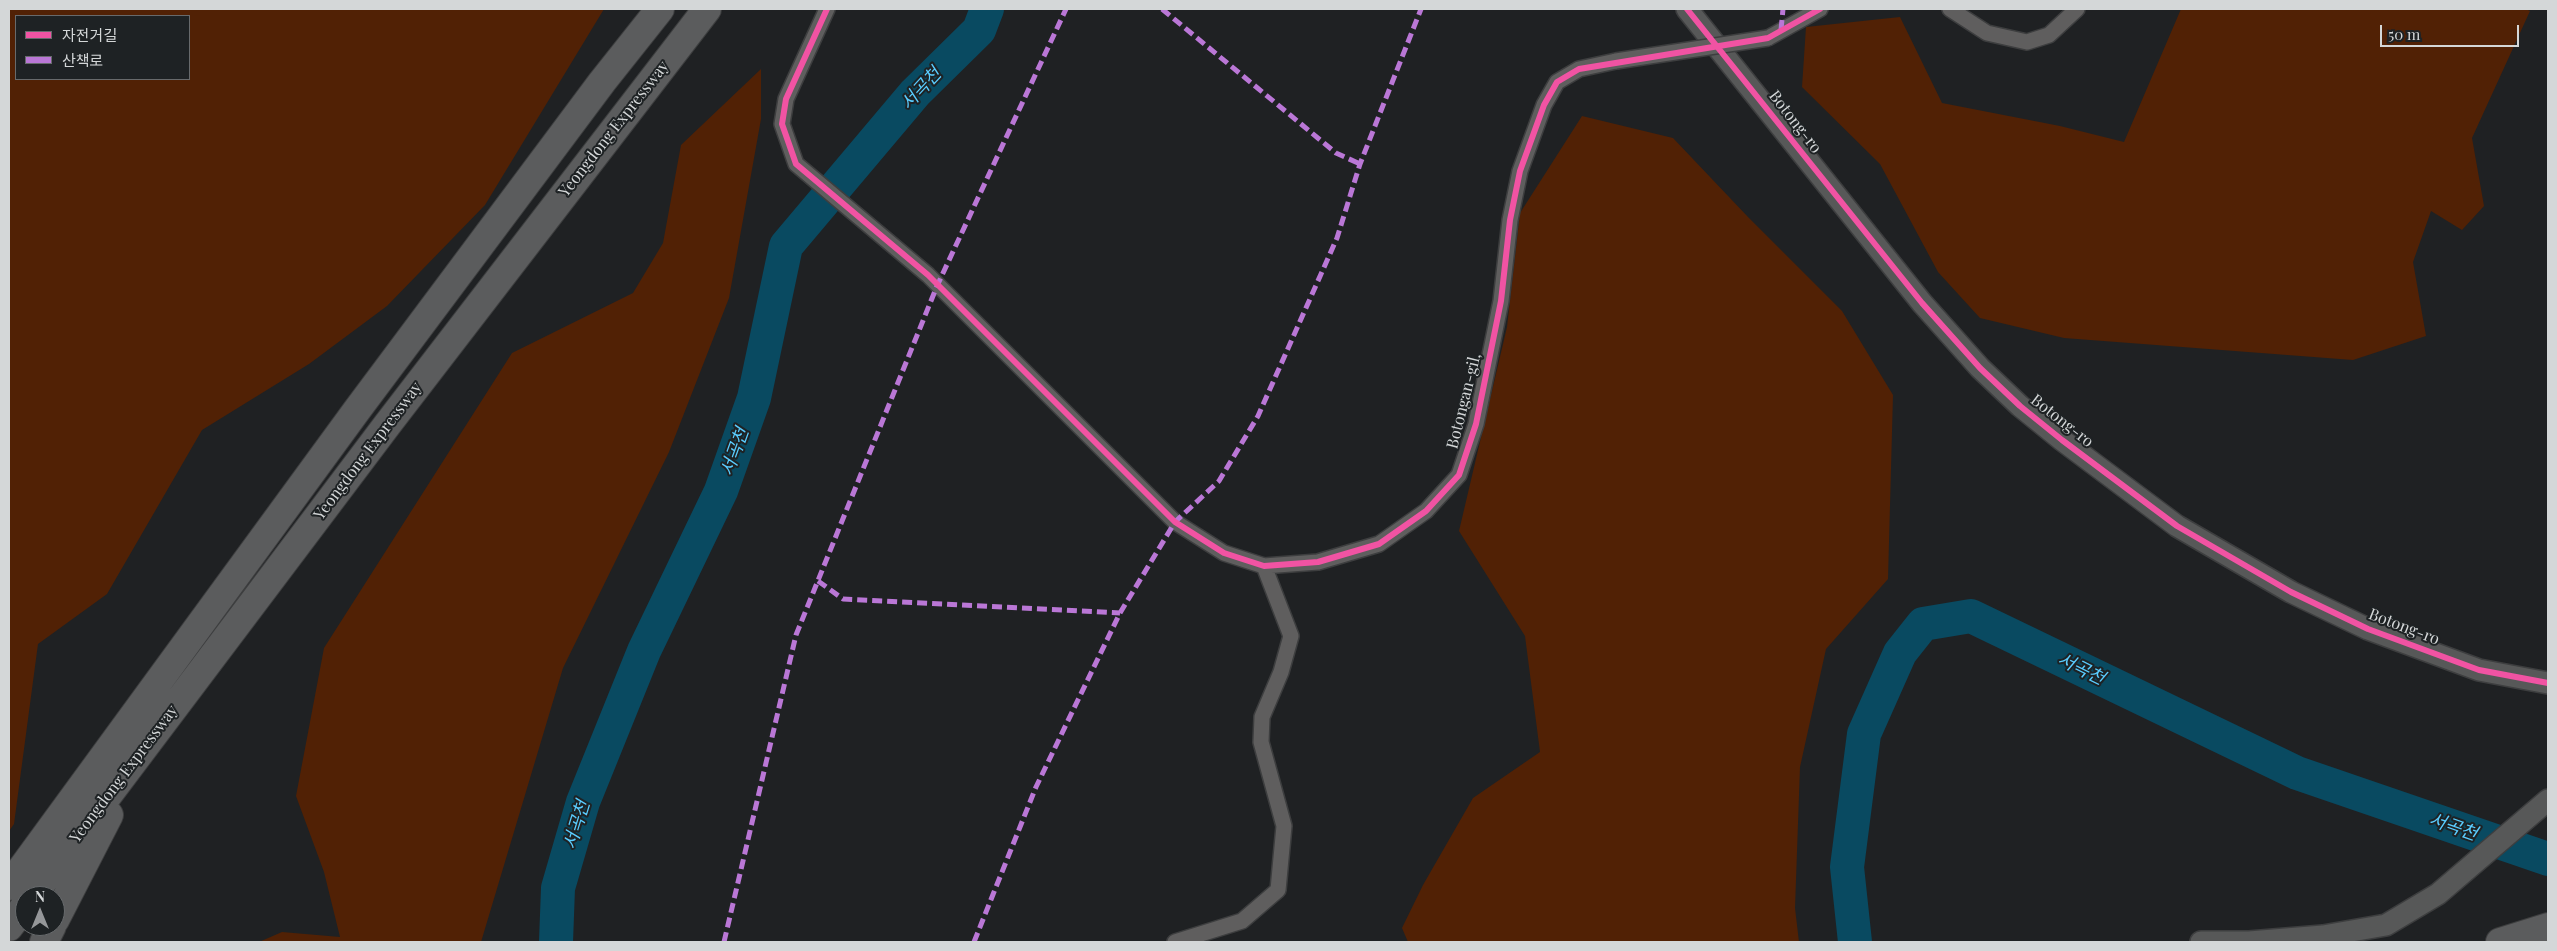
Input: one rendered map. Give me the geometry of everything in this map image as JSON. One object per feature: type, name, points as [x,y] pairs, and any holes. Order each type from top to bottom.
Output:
[{"type":"highway","name":"Yeongdong Expressway","points":[[9,886],[357,410],[602,82],[660,9]]},
{"type":"highway","name":"Yeongdong Expressway","points":[[40,886],[707,9]]},
{"type":"highway","points":[[65,901],[143,749]]},
{"type":"highway","points":[[2508,940],[2548,927]]},
{"type":"street","name":"Botongan-gil,","points":[[827,9],[786,99],[782,124],[796,164],[928,275],[1175,522],[1224,553],[1264,566],[1318,562],[1379,544],[1426,511],[1458,475],[1476,424],[1501,301],[1510,220],[1520,171],[1544,105],[1557,82],[1579,69],[1768,38],[1820,9]]},
{"type":"street","name":"Botong-ro","points":[[1687,9],[1922,303],[1980,368],[2020,406],[2062,440],[2177,526],[2224,555],[2306,600],[2368,629],[2479,670],[2548,683]]},
{"type":"street","points":[[1950,9],[1987,33],[2027,42],[2049,35],[2077,9]]},
{"type":"street","points":[[1176,942],[1242,921],[1278,890],[1284,826],[1261,742],[1262,717],[1281,672],[1291,636],[1264,566]]},
{"type":"street","points":[[2201,942],[2249,942],[2314,936],[2386,925],[2438,894],[2548,800]]},
{"type":"shaded area","points":[[9,9],[604,9],[485,205],[387,306],[309,364],[202,430],[107,594],[38,644],[14,824],[9,831]]},
{"type":"shaded area","points":[[2181,9],[2526,9],[2530,11],[2472,138],[2484,206],[2462,230],[2431,211],[2413,262],[2426,336],[2353,360],[2064,338],[1980,318],[1938,272],[1880,164],[1802,87],[1806,27],[1900,17],[1942,103],[2060,126],[2124,142]]},
{"type":"shaded area","points":[[761,69],[761,119],[729,298],[669,452],[563,668],[481,942],[259,942],[282,932],[340,937],[324,872],[296,796],[324,648],[512,353],[633,293],[663,243],[681,145]]},
{"type":"shaded area","points":[[1582,116],[1673,138],[1748,217],[1842,311],[1893,395],[1888,579],[1826,649],[1800,767],[1795,908],[1799,942],[1408,942],[1402,928],[1423,885],[1473,798],[1540,752],[1525,636],[1459,531],[1507,327],[1520,213]]},
{"type":"waterway","name":"서곡천","points":[[556,942],[558,888],[583,802],[644,651],[721,491],[754,398],[786,246],[915,93],[979,30],[987,9]]},
{"type":"waterway","name":"서곡천","points":[[1855,942],[1847,867],[1864,734],[1900,653],[1923,624],[1971,616],[2297,773],[2548,859]]},
{"type":"marked path","points":[[724,942],[796,635],[937,286],[1066,9]]},
{"type":"marked path","points":[[1162,9],[1336,153],[1360,164]]},
{"type":"marked path","points":[[974,942],[1036,787],[1120,613],[1175,522],[1219,481],[1258,416],[1337,238],[1360,164],[1421,9]]},
{"type":"marked path","points":[[1781,30],[1783,9]]},
{"type":"marked path","points":[[818,581],[843,599],[1120,613]]},
{"type":"cycle path","points":[[827,9],[786,99],[782,124],[796,164],[928,275],[1175,522],[1224,553],[1264,566],[1318,562],[1379,544],[1426,511],[1459,475],[1476,424],[1501,301],[1510,220],[1520,171],[1544,105],[1557,82],[1579,69],[1768,38],[1820,9]]},
{"type":"cycle path","points":[[1687,9],[1922,303],[1980,368],[2020,406],[2062,440],[2177,526],[2291,592],[2368,629],[2479,670],[2548,683]]}]
